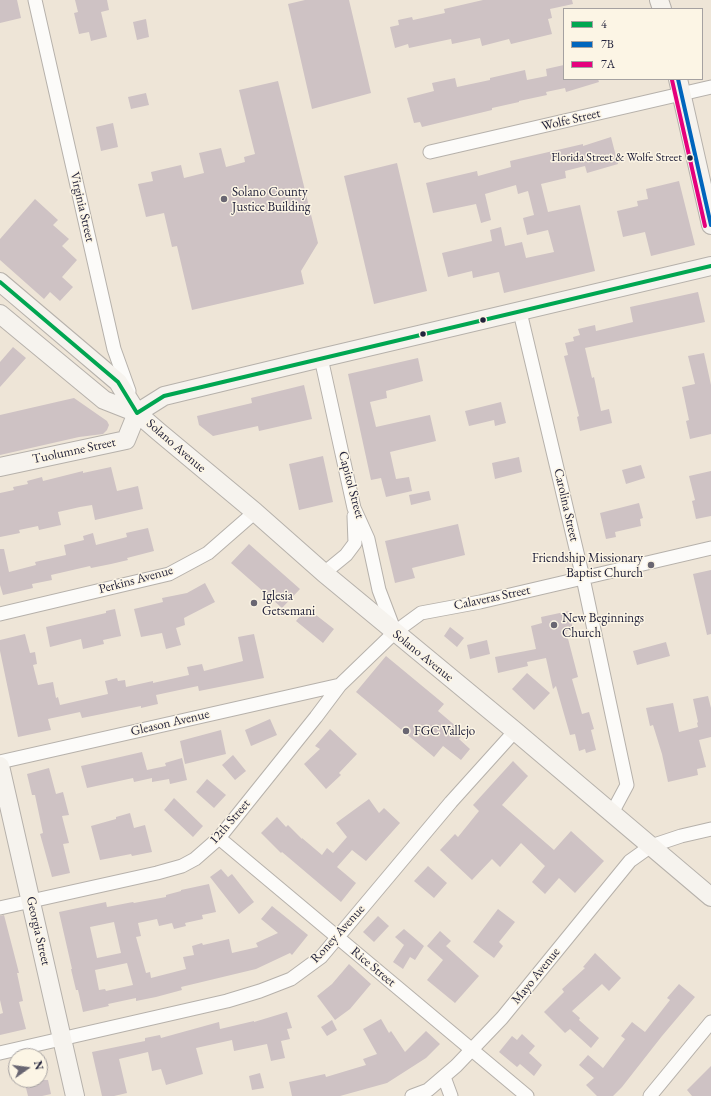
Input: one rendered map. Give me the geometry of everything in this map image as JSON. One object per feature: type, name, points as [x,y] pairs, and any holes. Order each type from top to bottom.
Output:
[{"type":"main road","points":[[679,87],[711,225]]},
{"type":"main road","points":[[137,412],[164,396],[711,266]]},
{"type":"main road","name":"Solano Avenue","points":[[2,286],[118,382],[137,412],[255,512],[324,573],[515,731],[711,897]]},
{"type":"main road","name":"Solano Avenue","points":[[0,314],[104,400],[137,412]]},
{"type":"main road","name":"Tuolumne Street","points":[[0,467],[126,440],[137,412]]},
{"type":"main road","name":"Georgia Street","points":[[0,766],[76,1096]]},
{"type":"street","name":"Virginia Street","points":[[35,0],[114,349],[137,412]]},
{"type":"street","name":"Wolfe Street","points":[[430,152],[679,87],[711,88]]},
{"type":"street","name":"Carolina Street","points":[[520,312],[584,578],[627,785],[612,813]]},
{"type":"street","name":"Capitol Street","points":[[321,358],[354,508],[368,539],[380,590],[395,632]]},
{"type":"street","points":[[324,573],[346,555],[355,542],[354,508]]},
{"type":"street","name":"Perkins Avenue","points":[[0,614],[169,574],[208,553],[255,512]]},
{"type":"street","name":"Calaveras Street","points":[[395,632],[421,613],[480,602],[711,548]]},
{"type":"street","name":"12th Street","points":[[0,908],[157,873],[182,866],[195,859],[219,838],[320,713],[340,685],[395,632]]},
{"type":"street","name":"Gleason Avenue","points":[[0,762],[340,685]]},
{"type":"street","name":"Roney Avenue","points":[[0,1053],[227,1001],[260,991],[291,979],[320,957],[451,802],[515,731]]},
{"type":"street","name":"Mayo Avenue","points":[[412,1096],[428,1090],[444,1077],[502,1018],[630,862],[651,846],[681,836],[711,829]]},
{"type":"street","name":"Rice Street","points":[[219,838],[528,1096]]},
{"type":"street","points":[[650,1096],[711,1022]]},
{"type":"street","points":[[444,1077],[451,1096]]},
{"type":"building","points":[[0,0],[17,0],[21,18],[0,23]]},
{"type":"building","points":[[75,0],[107,0],[109,10],[101,12],[107,37],[91,41],[89,32],[79,34],[74,13],[78,12]]},
{"type":"building","points":[[305,0],[349,0],[371,93],[312,109],[288,4]]},
{"type":"building","points":[[483,0],[572,0],[573,4],[550,9],[552,18],[548,19],[552,34],[511,44],[509,39],[482,46],[480,38],[452,44],[451,39],[409,48],[408,44],[395,48],[390,27],[399,25],[398,20],[412,17],[413,20],[445,13],[444,9]]},
{"type":"building","points":[[146,19],[149,37],[137,40],[133,22]]},
{"type":"building","points":[[563,65],[563,80],[598,80],[599,82],[566,92],[565,88],[546,92],[547,95],[422,127],[420,122],[414,123],[407,98],[434,91],[432,83],[455,78],[457,87],[490,80],[490,78],[525,70],[527,80],[547,76],[546,69]]},
{"type":"building","name":"Solano County Justice Building","points":[[278,81],[318,243],[301,271],[304,284],[192,310],[177,246],[172,247],[164,213],[146,217],[138,184],[153,181],[151,172],[181,165],[184,178],[204,173],[199,153],[221,148],[226,167],[245,162],[244,157],[255,154],[239,90]]},
{"type":"building","points":[[146,93],[149,105],[131,109],[128,97]]},
{"type":"building","points":[[113,123],[118,147],[101,151],[96,127]]},
{"type":"building","points":[[611,137],[618,164],[587,173],[585,166],[565,171],[566,178],[541,184],[548,212],[580,205],[595,271],[504,293],[499,272],[473,278],[472,271],[448,277],[442,253],[492,241],[490,230],[501,227],[505,246],[522,242],[526,258],[554,252],[548,230],[527,235],[523,218],[534,215],[528,191],[518,194],[516,185],[485,194],[491,220],[481,223],[476,204],[433,213],[426,183],[477,171],[478,176],[511,167],[510,161],[583,144],[583,146]]},
{"type":"building","points":[[397,163],[427,291],[374,304],[344,176]]},
{"type":"building","points":[[679,181],[695,245],[651,256],[645,232],[623,237],[617,211],[638,206],[637,201],[648,199],[646,189]]},
{"type":"building","points":[[35,199],[58,220],[53,225],[69,239],[62,246],[77,260],[62,277],[73,287],[60,301],[50,292],[44,299],[0,260],[0,239]]},
{"type":"building","points":[[698,292],[705,322],[585,348],[592,378],[594,377],[601,411],[609,409],[612,423],[580,431],[577,417],[579,416],[564,356],[568,355],[565,343],[574,341],[573,337],[580,335],[578,329],[595,325],[596,331],[633,322],[630,307]]},
{"type":"building","points":[[13,347],[26,358],[0,387],[0,362]]},
{"type":"building","points":[[704,353],[711,385],[711,434],[690,439],[686,421],[689,420],[682,387],[695,384],[688,356]]},
{"type":"building","points":[[418,358],[423,381],[386,391],[387,398],[370,402],[376,427],[430,415],[436,441],[390,452],[396,479],[409,477],[412,491],[386,497],[381,478],[371,480],[348,374]]},
{"type":"building","points":[[304,385],[312,419],[259,431],[258,426],[213,436],[199,425],[197,416],[252,403],[251,398]]},
{"type":"building","points":[[74,398],[107,421],[109,425],[103,434],[79,437],[0,455],[0,415]]},
{"type":"building","points":[[501,402],[506,423],[495,426],[494,420],[469,426],[465,411]]},
{"type":"building","points":[[323,456],[333,502],[299,510],[289,464]]},
{"type":"building","points":[[519,457],[522,472],[495,479],[492,463]]},
{"type":"building","points":[[641,465],[645,478],[626,484],[622,470]]},
{"type":"building","points":[[111,467],[117,491],[138,486],[143,509],[95,520],[92,505],[80,507],[58,512],[61,525],[39,530],[38,526],[19,530],[20,533],[0,537],[0,493],[14,490],[13,487],[28,484],[27,481],[42,477],[43,481],[83,471],[83,473]]},
{"type":"building","points":[[711,471],[711,516],[696,519],[692,501],[695,500],[689,476]]},
{"type":"building","points":[[429,491],[431,500],[411,505],[409,495]]},
{"type":"building","points":[[639,503],[643,518],[640,519],[641,526],[615,532],[616,537],[606,539],[600,513]]},
{"type":"building","points":[[458,524],[465,555],[412,568],[415,578],[395,583],[385,541]]},
{"type":"building","points":[[148,528],[154,551],[111,564],[91,568],[90,566],[51,575],[52,580],[32,584],[33,588],[3,595],[0,585],[0,549],[4,549],[9,572],[36,565],[35,562],[66,555],[64,545],[84,540],[83,536],[93,533],[96,545],[127,537],[126,533]]},
{"type":"building","points":[[249,544],[300,589],[282,608],[231,563]]},
{"type":"building","points":[[711,570],[711,634],[707,635],[693,574]]},
{"type":"building","points":[[205,583],[215,602],[184,618],[185,625],[176,628],[181,645],[166,649],[162,633],[141,637],[134,609],[163,602],[162,598],[187,593]]},
{"type":"building","points":[[307,608],[334,629],[323,643],[296,621]]},
{"type":"building","points":[[115,609],[121,636],[103,640],[104,644],[83,649],[81,639],[50,647],[46,627],[106,613],[106,611]]},
{"type":"building","points":[[569,611],[573,630],[566,631],[578,677],[572,679],[582,714],[589,712],[594,729],[591,730],[596,750],[586,753],[585,749],[579,751],[575,734],[570,735],[556,686],[553,689],[546,658],[527,662],[528,666],[498,673],[495,657],[536,649],[531,626],[542,623],[541,617]]},
{"type":"building","points":[[450,627],[464,638],[457,647],[444,636]]},
{"type":"building","points":[[25,634],[30,653],[35,652],[37,664],[33,665],[38,685],[53,682],[56,698],[58,697],[60,705],[108,694],[105,681],[117,678],[118,681],[125,680],[126,687],[189,675],[187,667],[202,664],[204,671],[243,661],[238,637],[254,634],[264,678],[199,691],[198,686],[156,695],[158,704],[141,708],[141,706],[82,718],[80,712],[48,719],[51,730],[18,737],[0,651],[0,640]]},
{"type":"building","points":[[487,640],[490,654],[470,659],[467,645]]},
{"type":"building","points":[[666,642],[670,656],[637,665],[633,651]]},
{"type":"building","points":[[386,656],[444,704],[438,711],[464,733],[459,739],[470,749],[461,760],[443,746],[434,757],[356,692]]},
{"type":"building","points":[[527,673],[550,693],[534,710],[512,689]]},
{"type":"building","points":[[708,696],[711,708],[711,737],[699,740],[706,767],[697,769],[698,775],[668,782],[662,754],[653,725],[650,726],[646,708],[673,703],[679,732],[698,727],[693,699]]},
{"type":"building","points":[[270,719],[277,735],[251,746],[245,730]]},
{"type":"building","points":[[330,729],[357,754],[339,773],[341,775],[326,789],[304,764],[320,749],[315,746]]},
{"type":"building","points":[[221,730],[226,754],[185,764],[180,741]]},
{"type":"building","points":[[142,752],[147,770],[166,766],[165,763],[182,758],[187,780],[170,784],[169,779],[152,782],[152,778],[134,782],[133,778],[87,788],[81,766]]},
{"type":"building","points":[[233,755],[246,771],[235,780],[222,765]]},
{"type":"building","points":[[513,761],[528,776],[502,805],[554,850],[571,831],[604,861],[575,893],[559,878],[545,894],[532,882],[545,866],[521,843],[500,867],[492,859],[472,880],[440,850],[455,834],[458,837],[479,811],[473,805]]},
{"type":"building","points":[[49,768],[56,794],[63,792],[69,815],[62,816],[69,843],[63,844],[70,873],[52,877],[40,834],[43,833],[35,795],[32,795],[27,774]]},
{"type":"building","points":[[207,779],[226,795],[214,808],[196,792]]},
{"type":"building","points":[[174,798],[203,826],[193,837],[164,810]]},
{"type":"building","points":[[369,799],[379,813],[384,808],[400,823],[366,861],[352,850],[337,867],[356,883],[341,902],[282,852],[281,853],[261,833],[277,817],[286,827],[288,825],[302,839],[322,855],[327,848],[333,853],[347,837],[336,823]]},
{"type":"building","points":[[130,813],[134,828],[145,825],[152,852],[132,856],[131,854],[100,860],[91,826],[116,819],[116,817]]},
{"type":"building","points":[[428,866],[447,883],[434,898],[414,881]]},
{"type":"building","points":[[221,869],[228,877],[232,874],[254,902],[239,914],[210,877]]},
{"type":"building","points":[[209,884],[216,912],[202,915],[203,919],[185,923],[186,926],[174,929],[172,923],[159,926],[157,919],[138,923],[141,936],[136,937],[146,973],[150,972],[151,978],[186,969],[183,957],[194,955],[192,946],[202,943],[203,945],[229,939],[232,953],[258,947],[256,943],[278,933],[261,919],[272,906],[308,935],[292,955],[290,953],[256,969],[181,987],[182,990],[156,997],[136,1001],[136,998],[108,1004],[109,1006],[83,1012],[78,990],[76,990],[59,912],[106,902],[107,907],[134,903],[166,897],[166,895]],"holes":[[[114,922],[121,953],[97,958],[90,927]],[[127,963],[133,985],[106,991],[105,989],[99,990],[95,970]]]},
{"type":"building","points":[[498,909],[515,922],[499,942],[503,946],[494,958],[473,942]]},
{"type":"building","points":[[4,915],[19,973],[17,973],[23,1001],[19,1002],[26,1029],[0,1035],[0,1014],[3,1013],[0,1000],[0,916]]},
{"type":"building","points":[[378,916],[389,926],[374,942],[363,932]]},
{"type":"building","points":[[404,929],[424,946],[415,960],[410,957],[403,969],[393,962],[404,945],[395,937]]},
{"type":"building","points":[[440,931],[451,941],[446,946],[479,976],[455,1003],[427,980],[443,960],[427,946]]},
{"type":"building","points":[[595,953],[621,978],[609,991],[602,984],[572,1011],[580,1018],[579,1020],[599,1038],[591,1048],[570,1029],[565,1033],[544,1012],[564,992],[562,989],[585,968],[583,967]]},
{"type":"building","points":[[349,964],[371,984],[350,1009],[335,1020],[317,996],[332,984]]},
{"type":"building","points":[[679,984],[695,997],[622,1087],[613,1096],[597,1096],[586,1085],[594,1078],[579,1065],[588,1055],[603,1068],[625,1039],[621,1036],[632,1022],[645,1032],[670,1000],[667,998]]},
{"type":"building","points":[[287,1012],[292,1028],[287,1029],[290,1039],[281,1041],[285,1058],[271,1061],[267,1044],[234,1051],[232,1040],[196,1048],[203,1074],[166,1085],[161,1069],[152,1071],[148,1052],[119,1059],[127,1093],[114,1096],[102,1096],[92,1052],[145,1041],[145,1038],[160,1035],[161,1038],[219,1022],[220,1029],[254,1022]]},
{"type":"building","points":[[381,1019],[389,1033],[391,1031],[405,1052],[426,1031],[440,1044],[426,1058],[387,1083],[340,1096],[292,1096],[289,1082],[325,1074],[326,1077],[366,1065],[363,1059],[377,1054],[363,1029]]},
{"type":"building","points":[[332,1020],[337,1030],[327,1036],[321,1027]]},
{"type":"building","points":[[522,1034],[535,1046],[529,1053],[542,1065],[534,1076],[520,1064],[517,1067],[499,1052],[512,1036],[517,1040]]},
{"type":"building","points":[[711,1066],[711,1096],[692,1096],[687,1090]]},
{"type":"building","points":[[260,1073],[264,1088],[252,1090],[249,1076]]},
{"type":"building","points":[[48,1080],[51,1094],[42,1096],[28,1096],[26,1088],[48,1088]]},
{"type":"transit line","name":"7A","points":[[672,80],[705,226]]},
{"type":"transit line","name":"7B","points":[[678,80],[711,225]]},
{"type":"transit line","name":"4","points":[[137,413],[164,396],[711,266]]},
{"type":"transit line","name":"4","points":[[0,282],[118,382],[137,413]]},
{"type":"place","name":"Florida Street & Wolfe Street","points":[[690,158]]},
{"type":"place","name":"Solano County Justice Building","points":[[224,199]]},
{"type":"place","name":"Friendship Missionary Baptist Church","points":[[651,565]]},
{"type":"place","name":"Iglesia Getsemani","points":[[254,603]]},
{"type":"place","name":"New Beginnings Church","points":[[554,625]]},
{"type":"place","name":"FGC Vallejo","points":[[406,731]]}]
